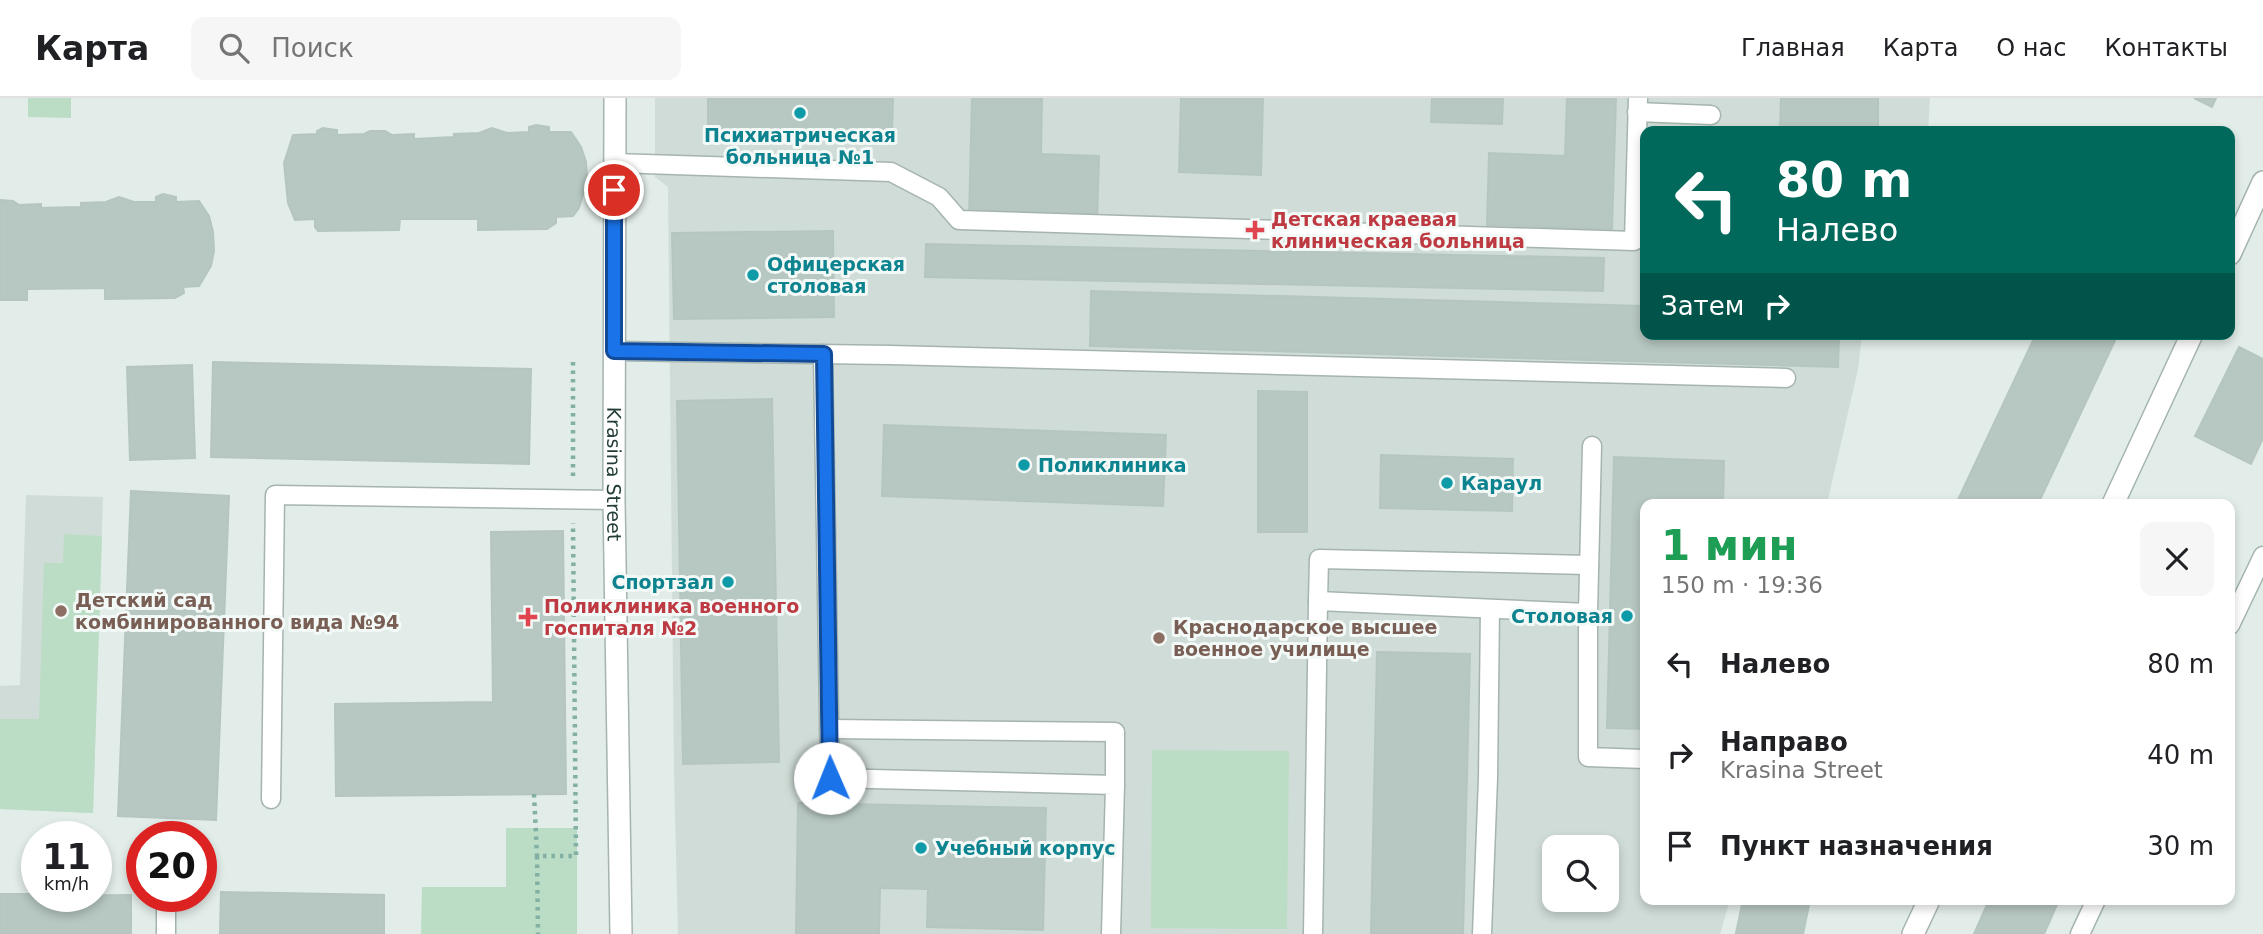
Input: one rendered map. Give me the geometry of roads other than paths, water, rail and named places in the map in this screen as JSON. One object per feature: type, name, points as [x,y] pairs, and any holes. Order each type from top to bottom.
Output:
[{"type":"street","name":"Krasina Street","points":[[615,98],[614,500],[621,934]]},
{"type":"street","points":[[2235,243],[2263,182]]},
{"type":"street","points":[[2115,499],[2189,340]]},
{"type":"street","points":[[1913,934],[1927,905]]},
{"type":"lane","points":[[614,163],[891,172],[939,197],[959,220],[1634,242],[1638,105],[1711,115]]},
{"type":"lane","points":[[614,351],[1786,378]]},
{"type":"lane","points":[[824,354],[830,778],[1115,785]]},
{"type":"lane","points":[[1592,446],[1588,757],[1640,759]]},
{"type":"lane","points":[[271,799],[275,495],[614,500]]},
{"type":"lane","points":[[2235,615],[2263,556]]},
{"type":"lane","points":[[1312,934],[1319,559],[1589,565]]},
{"type":"lane","points":[[1318,601],[1588,612]]},
{"type":"lane","points":[[1482,934],[1488,778],[1490,609]]},
{"type":"lane","points":[[829,729],[1115,732],[1111,934]]},
{"type":"lane","points":[[2080,934],[2094,905]]},
{"type":"lane","points":[[166,912],[166,934]]},
{"type":"place","name":"Психиатрическая больница №1","points":[[800,113]]},
{"type":"place","name":"Детская краевая клиническая больница","points":[[1255,230]]},
{"type":"place","name":"Офицерская столовая","points":[[753,275]]},
{"type":"place","name":"Поликлиника","points":[[1024,465]]},
{"type":"place","name":"Караул","points":[[1447,483]]},
{"type":"place","name":"Спортзал","points":[[728,582]]},
{"type":"place","name":"Детский сад комбинированного вида №94","points":[[61,611]]},
{"type":"place","name":"Столовая","points":[[1627,616]]},
{"type":"place","name":"Поликлиника военного госпиталя №2","points":[[528,617]]},
{"type":"place","name":"Краснодарское высшее военное училище","points":[[1159,638]]},
{"type":"place","name":"Учебный корпус","points":[[921,848]]}]
